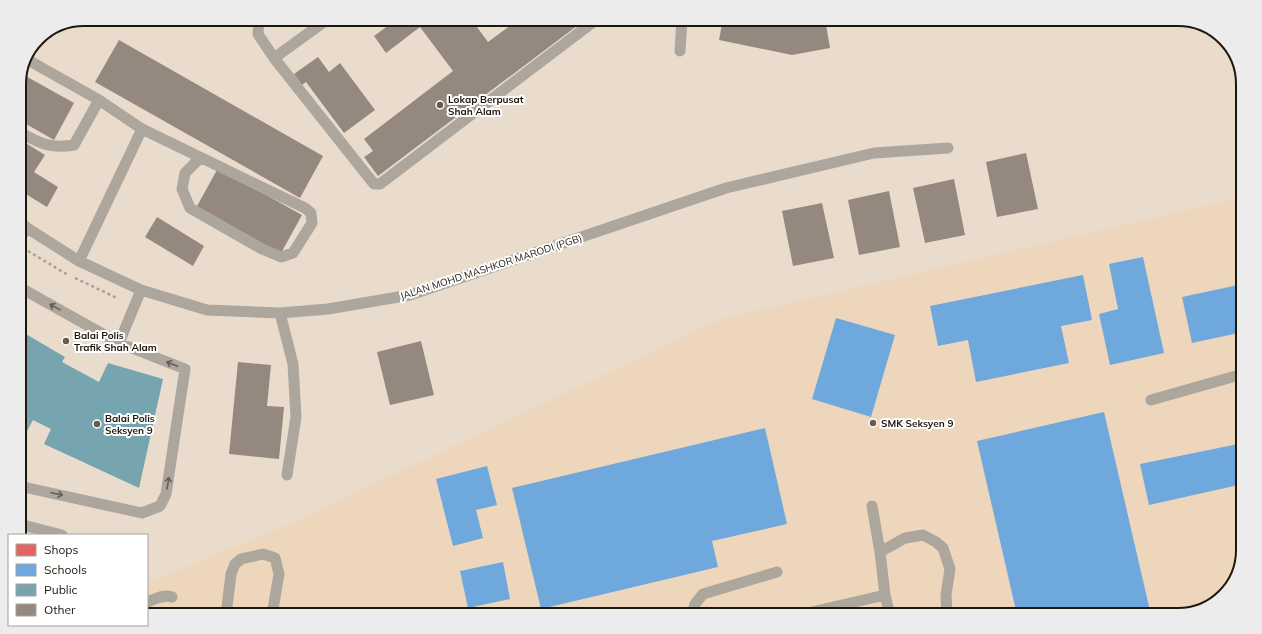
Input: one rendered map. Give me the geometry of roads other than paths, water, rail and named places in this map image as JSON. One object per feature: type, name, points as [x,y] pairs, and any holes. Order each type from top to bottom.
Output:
[{"type":"lane","points":[[259,26],[258,34],[274,58],[374,184],[380,184],[588,26]]},
{"type":"lane","points":[[274,58],[318,26]]},
{"type":"lane","points":[[680,51],[682,26]]},
{"type":"lane","points":[[31,62],[99,100],[142,129],[305,208],[311,213],[312,223],[293,254],[281,257],[262,249],[190,208],[182,189],[185,173],[200,158]]},
{"type":"lane","points":[[26,136],[47,146],[62,147],[74,145],[99,100]]},
{"type":"lane","points":[[79,261],[142,129]]},
{"type":"lane","name":"JALAN MOHD MASHKOR MARODI (PGB)","points":[[26,227],[79,261],[141,290],[208,310],[280,313],[328,309],[410,295],[726,188],[874,153],[948,148]]},
{"type":"lane","points":[[119,343],[141,290]]},
{"type":"lane","points":[[26,291],[119,343],[186,369],[166,494],[160,506],[142,512],[26,487]]},
{"type":"lane","points":[[280,313],[293,364],[296,417],[287,475]]},
{"type":"lane","points":[[1151,400],[1236,376]]},
{"type":"lane","points":[[872,506],[889,608]]},
{"type":"lane","points":[[26,526],[58,534]]},
{"type":"lane","points":[[880,552],[905,538],[923,535],[936,542],[943,548],[950,568],[946,595],[947,608]]},
{"type":"lane","points":[[227,608],[231,574],[235,564],[241,559],[263,554],[275,558],[280,574],[273,608]]},
{"type":"lane","points":[[694,608],[695,604],[703,594],[777,572]]},
{"type":"lane","points":[[829,608],[886,595]]},
{"type":"lane","points":[[148,602],[168,596],[172,597]]},
{"type":"place","name":"Lokap Berpusat Shah Alam","points":[[440,105]]},
{"type":"place","name":"Balai Polis Trafik Shah Alam","points":[[66,341]]},
{"type":"place","name":"SMK Seksyen 9","points":[[873,423]]},
{"type":"place","name":"Balai Polis Seksyen 9","points":[[97,424]]}]
